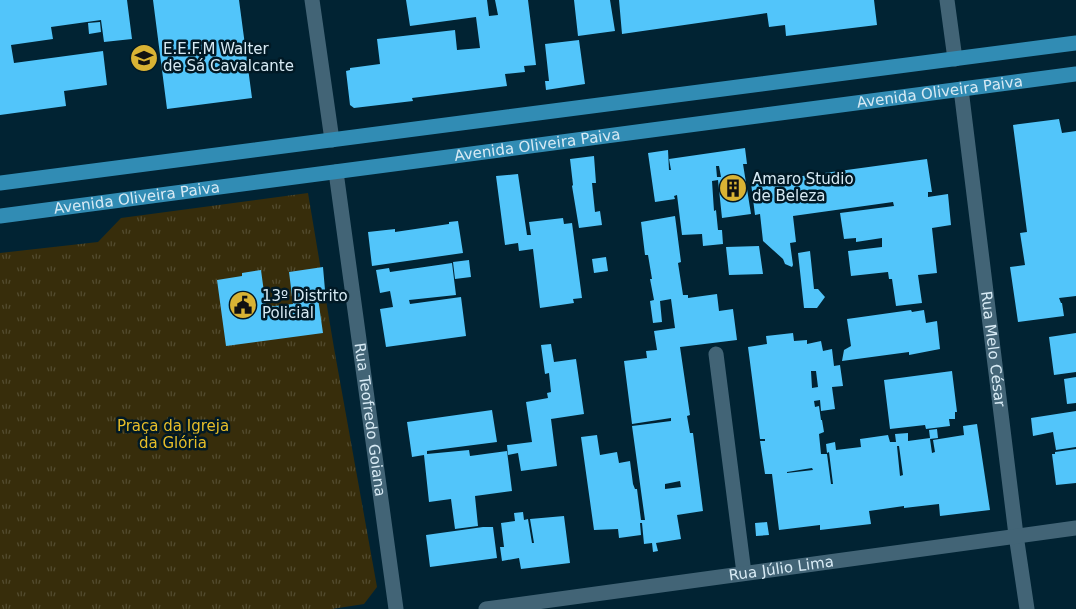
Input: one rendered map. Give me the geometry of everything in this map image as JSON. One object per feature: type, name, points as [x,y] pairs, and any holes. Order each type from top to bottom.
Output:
[{"type":"main road","name":"Avenida Oliveira Paiva","points":[[0,183],[1076,43]]},
{"type":"main road","name":"Avenida Oliveira Paiva","points":[[0,216],[1076,74]]},
{"type":"street","points":[[312,0],[332,140]]},
{"type":"street","points":[[947,0],[954,60]]},
{"type":"street","name":"Rua Melo César","points":[[960,89],[1027,609]]},
{"type":"street","name":"Rua Teofredo Goiana","points":[[336,172],[396,609]]},
{"type":"street","points":[[716,354],[744,573]]},
{"type":"street","name":"Rua Júlio Lima","points":[[486,609],[1076,528]]},
{"type":"green space","name":"Praça da Igreja da Glória","points":[[308,193],[377,587],[364,604],[332,609],[0,609],[0,253],[98,242],[121,218]]},
{"type":"building","points":[[0,0],[127,0],[132,39],[104,42],[101,20],[51,27],[53,39],[11,45],[14,63],[103,51],[107,85],[64,91],[66,106],[0,115]]},
{"type":"building","points":[[153,0],[239,0],[252,98],[167,109]]},
{"type":"building","points":[[406,0],[487,0],[489,16],[498,15],[495,0],[528,0],[536,65],[524,66],[525,72],[505,74],[507,86],[412,98],[413,101],[354,108],[350,105],[346,71],[350,70],[350,68],[380,64],[377,39],[455,30],[457,50],[480,48],[476,17],[410,26]]},
{"type":"building","points":[[574,0],[610,0],[615,31],[578,36]]},
{"type":"building","points":[[619,0],[874,0],[877,25],[786,36],[785,25],[769,27],[767,13],[622,34]]},
{"type":"building","points":[[100,22],[101,32],[89,34],[88,23]]},
{"type":"building","points":[[579,40],[585,84],[546,90],[545,81],[549,81],[545,44]]},
{"type":"building","points":[[1059,119],[1062,133],[1076,131],[1076,296],[1059,298],[1062,303],[1064,316],[1018,322],[1010,267],[1025,265],[1020,233],[1027,232],[1013,125]]},
{"type":"building","points":[[745,148],[747,164],[743,164],[751,214],[722,218],[718,180],[712,181],[714,211],[716,210],[718,230],[722,230],[723,244],[703,246],[702,234],[682,235],[677,195],[674,196],[675,199],[655,202],[648,153],[668,150],[669,170],[671,170],[669,159]],"holes":[[[716,166],[719,166],[721,177],[717,177]]]},
{"type":"building","points":[[594,156],[596,183],[592,183],[595,212],[600,211],[602,225],[579,228],[572,186],[570,159]]},
{"type":"building","points":[[927,159],[932,192],[928,192],[928,197],[948,194],[951,225],[932,228],[937,273],[918,275],[922,303],[896,306],[892,279],[889,279],[888,272],[851,276],[848,251],[882,247],[882,238],[856,242],[856,238],[844,239],[840,213],[894,206],[893,202],[793,216],[796,242],[790,243],[792,267],[785,264],[783,259],[763,241],[760,214],[755,215],[751,183],[764,179],[771,186],[789,184],[788,178]]},
{"type":"building","points":[[518,174],[527,235],[531,235],[529,222],[563,218],[564,224],[572,223],[582,298],[573,299],[574,303],[540,308],[533,249],[519,251],[518,243],[505,245],[496,176]]},
{"type":"building","points":[[675,216],[681,262],[678,263],[683,295],[688,295],[688,298],[717,294],[719,311],[733,309],[737,340],[680,347],[690,415],[687,416],[690,433],[693,433],[703,511],[677,515],[681,539],[656,543],[658,551],[653,552],[652,543],[644,544],[642,523],[640,523],[641,535],[619,538],[618,529],[594,530],[581,437],[597,435],[600,455],[617,452],[619,463],[630,461],[633,484],[635,489],[637,489],[641,520],[645,520],[632,426],[671,421],[671,418],[632,424],[624,361],[647,358],[646,351],[657,350],[654,331],[675,328],[671,299],[660,301],[662,322],[653,323],[650,301],[654,300],[650,279],[652,279],[648,255],[645,255],[641,222]],"holes":[[[680,481],[681,487],[665,489],[665,484]]]},
{"type":"building","points":[[458,221],[463,253],[372,266],[368,232],[395,229],[395,232]]},
{"type":"building","points":[[759,246],[763,274],[729,275],[726,247]]},
{"type":"building","points":[[810,251],[814,289],[818,289],[825,297],[817,308],[804,308],[798,253]]},
{"type":"building","points":[[606,257],[608,271],[594,273],[592,259]]},
{"type":"building","points":[[469,260],[471,277],[455,279],[453,262]]},
{"type":"building","points":[[452,263],[456,295],[409,300],[410,304],[461,297],[466,336],[386,347],[380,309],[393,307],[390,291],[380,293],[376,270],[389,268],[390,272]]},
{"type":"building","name":"13º Distrito Policial","points":[[323,267],[325,290],[317,291],[323,333],[226,346],[217,280],[242,276],[242,273],[261,270],[266,307],[293,304],[289,272]]},
{"type":"building","points":[[911,310],[912,312],[924,310],[926,323],[937,321],[940,349],[909,355],[909,352],[842,361],[844,350],[851,346],[847,319]]},
{"type":"building","points":[[793,333],[794,341],[807,340],[807,344],[821,341],[823,351],[832,349],[834,366],[840,365],[843,386],[832,387],[835,409],[821,411],[820,400],[814,401],[815,407],[819,406],[822,420],[824,432],[819,434],[821,454],[827,454],[831,484],[833,484],[829,452],[827,453],[826,444],[835,442],[836,450],[861,447],[860,439],[888,435],[890,442],[896,442],[895,434],[908,433],[908,441],[930,438],[929,430],[937,429],[938,438],[930,439],[932,453],[935,452],[933,440],[964,435],[963,426],[977,424],[990,510],[940,516],[939,504],[904,508],[904,506],[869,511],[871,524],[820,530],[820,525],[779,530],[772,474],[765,474],[760,441],[765,441],[765,439],[760,439],[748,347],[767,344],[766,336]],"holes":[[[811,371],[816,371],[818,387],[812,388]],[[897,446],[899,446],[903,475],[900,476]],[[812,468],[813,470],[787,473]]]},
{"type":"building","points":[[1076,333],[1076,372],[1054,375],[1049,337]]},
{"type":"building","points":[[551,344],[554,362],[576,359],[584,414],[551,419],[557,466],[521,471],[518,453],[508,455],[507,445],[532,442],[526,402],[548,398],[547,393],[551,392],[549,373],[545,374],[541,345]]},
{"type":"building","points":[[952,371],[957,412],[955,412],[955,419],[949,419],[950,426],[926,429],[925,425],[890,429],[884,380]]},
{"type":"building","points":[[1076,377],[1076,403],[1067,404],[1064,379]]},
{"type":"building","points":[[492,410],[497,442],[427,451],[427,454],[469,450],[470,456],[507,451],[512,491],[475,496],[478,526],[455,529],[451,499],[429,502],[424,455],[412,457],[407,422]]},
{"type":"building","points":[[1076,411],[1076,447],[1056,450],[1053,432],[1033,436],[1031,418]]},
{"type":"building","points":[[1076,449],[1076,483],[1056,485],[1052,454]]},
{"type":"building","points":[[523,512],[524,520],[528,519],[532,543],[534,543],[530,519],[564,516],[570,563],[521,569],[519,558],[502,561],[500,547],[504,547],[501,523],[515,521],[514,513]]},
{"type":"building","points":[[767,522],[769,535],[756,536],[755,523]]},
{"type":"building","points":[[493,527],[497,558],[430,567],[426,535]]},
{"type":"place","name":"E.E.F.M Walter de Sá Cavalcante","points":[[144,58]]},
{"type":"place","name":"Amaro Studio de Beleza","points":[[733,188]]},
{"type":"place","name":"13º Distrito Policial","points":[[243,305]]}]
